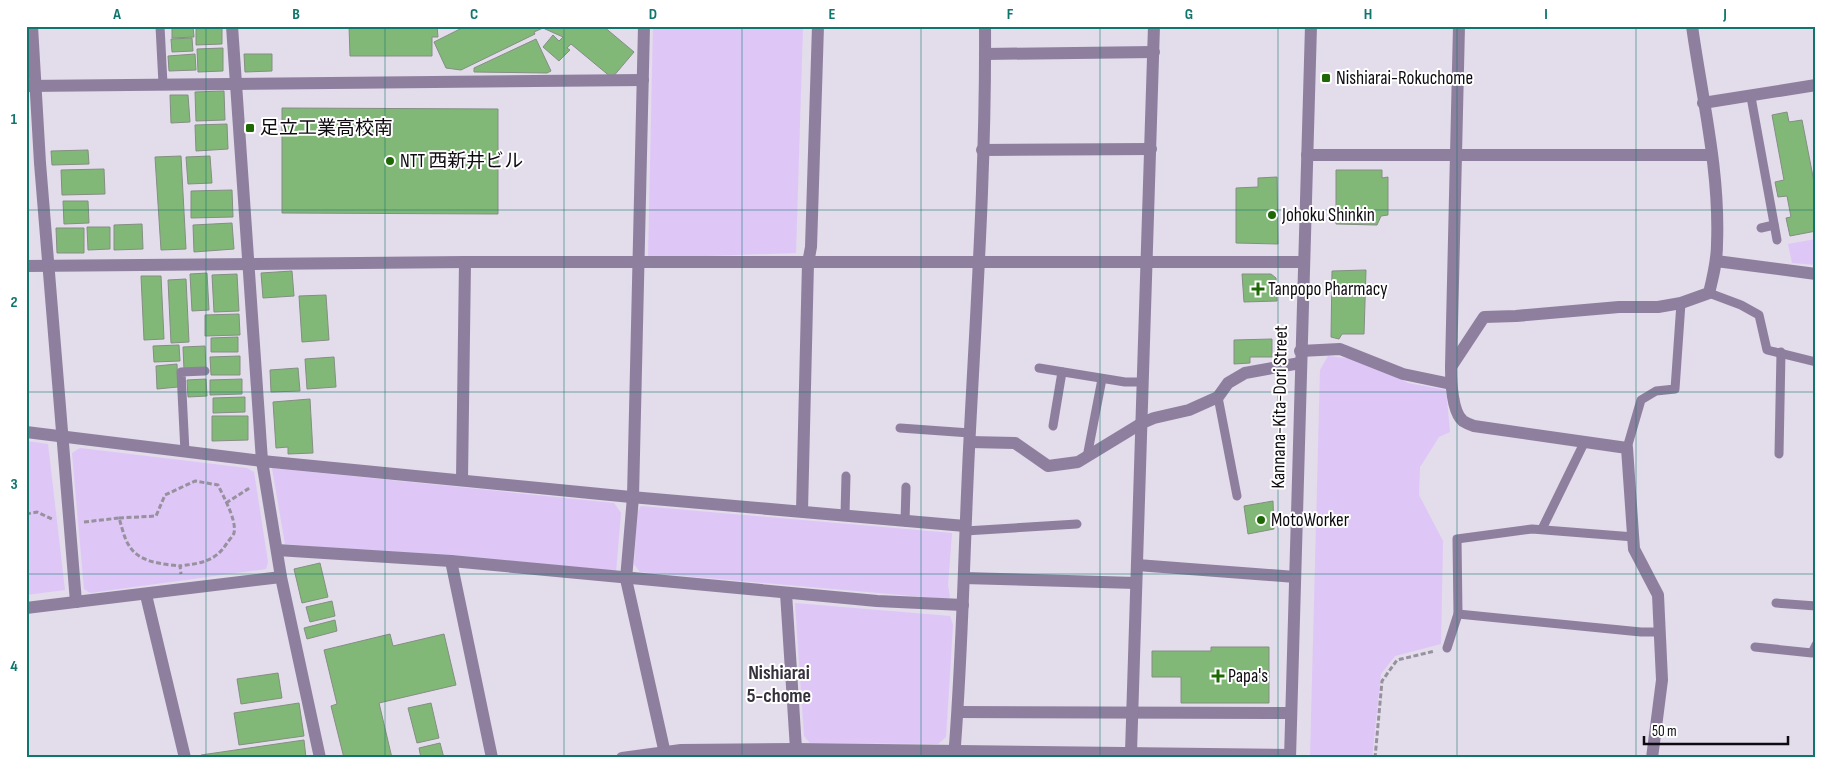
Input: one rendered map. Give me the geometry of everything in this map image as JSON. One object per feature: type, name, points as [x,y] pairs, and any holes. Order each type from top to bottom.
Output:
[{"type":"street","points":[[32,26],[30,86],[49,267],[76,602]]},
{"type":"street","points":[[232,26],[262,461],[281,577],[320,758]]},
{"type":"street","points":[[644,26],[633,497],[626,579],[666,754]]},
{"type":"street","points":[[802,511],[808,263],[811,247],[818,26]]},
{"type":"street","points":[[954,755],[964,605],[965,528],[979,263],[985,26]]},
{"type":"street","points":[[1131,752],[1154,26]]},
{"type":"street","name":"Kannana-Kita-Dori Street","points":[[1290,756],[1311,26]]},
{"type":"street","points":[[1459,26],[1451,367],[1451,384],[1455,405],[1462,420],[1474,426],[1627,448],[1634,549],[1658,595],[1662,680],[1652,758]]},
{"type":"street","points":[[1451,367],[1484,317],[1619,307],[1658,307],[1681,303],[1709,293],[1716,261],[1717,208],[1712,155],[1692,26]]},
{"type":"street","points":[[985,54],[1154,52]]},
{"type":"street","points":[[30,86],[643,80]]},
{"type":"street","points":[[1703,103],[1751,97],[1816,85]]},
{"type":"street","points":[[982,150],[1151,149]]},
{"type":"street","points":[[1307,155],[1712,155]]},
{"type":"street","points":[[26,266],[249,266],[465,262],[979,263],[1146,260],[1303,262]]},
{"type":"street","points":[[1716,261],[1816,274]]},
{"type":"street","points":[[462,479],[465,262]]},
{"type":"street","points":[[970,437],[1014,443],[1048,466],[1078,462],[1142,423],[1154,418],[1189,410],[1218,397],[1228,383],[1245,373],[1300,357],[1340,349],[1403,374],[1451,384]]},
{"type":"street","points":[[26,432],[262,461],[633,497],[845,515],[965,528]]},
{"type":"street","points":[[277,550],[451,561],[626,579],[877,601],[964,605]]},
{"type":"street","points":[[451,561],[492,758]]},
{"type":"street","points":[[1137,565],[1295,577]]},
{"type":"street","points":[[26,608],[281,577]]},
{"type":"street","points":[[964,578],[1136,584]]},
{"type":"street","points":[[786,593],[796,749]]},
{"type":"street","points":[[146,594],[185,758]]},
{"type":"street","points":[[958,712],[1291,713]]},
{"type":"street","points":[[622,758],[666,754],[796,749],[954,755],[1103,755],[1131,752],[1290,756]]},
{"type":"lane","points":[[160,26],[163,84]]},
{"type":"lane","points":[[1751,97],[1777,240]]},
{"type":"lane","points":[[1761,228],[1774,225]]},
{"type":"lane","points":[[1709,293],[1741,305],[1759,315],[1767,350],[1816,362]]},
{"type":"lane","points":[[1627,448],[1641,400],[1656,391],[1675,389],[1681,303]]},
{"type":"lane","points":[[1779,454],[1781,352]]},
{"type":"lane","points":[[1039,368],[1102,379],[1142,382]]},
{"type":"lane","points":[[185,452],[181,372],[205,371]]},
{"type":"lane","points":[[1053,426],[1062,372]]},
{"type":"lane","points":[[1087,457],[1102,379]]},
{"type":"lane","points":[[1218,397],[1237,496]]},
{"type":"lane","points":[[900,428],[970,437]]},
{"type":"lane","points":[[1542,529],[1585,441]]},
{"type":"lane","points":[[845,515],[846,476]]},
{"type":"lane","points":[[905,522],[906,487]]},
{"type":"lane","points":[[965,528],[1077,524]]},
{"type":"lane","points":[[1447,648],[1458,614],[1457,539],[1532,529],[1634,537]]},
{"type":"lane","points":[[1776,603],[1816,606]]},
{"type":"lane","points":[[1458,614],[1641,632],[1659,632]]},
{"type":"lane","points":[[1755,648],[1812,653],[1816,645]]},
{"type":"path","points":[[26,514],[37,512],[61,524],[119,518],[156,516],[165,496],[196,481],[218,485],[232,518],[234,533],[215,556],[203,563],[180,566],[161,564],[140,557],[130,548],[119,518]]},
{"type":"path","points":[[180,566],[183,589]]},
{"type":"path","points":[[1375,758],[1382,682],[1397,660],[1447,648]]},
{"type":"shaded area","points":[[653,26],[803,26],[796,253],[648,258]]},
{"type":"shaded area","points":[[1816,239],[1816,265],[1792,263],[1788,244]]},
{"type":"shaded area","points":[[1328,356],[1362,360],[1408,383],[1446,390],[1450,432],[1439,437],[1420,467],[1419,495],[1443,541],[1441,644],[1395,656],[1381,674],[1372,758],[1310,758],[1320,370]]},
{"type":"shaded area","points":[[26,441],[48,444],[65,590],[26,595]]},
{"type":"shaded area","points":[[80,448],[247,468],[254,472],[268,562],[266,569],[90,593],[84,589],[72,453]]},
{"type":"shaded area","points":[[272,468],[614,503],[621,513],[616,572],[285,544]]},
{"type":"shaded area","points":[[641,506],[952,533],[948,585],[950,597],[947,599],[640,572],[634,564],[637,513]]},
{"type":"shaded area","points":[[795,603],[950,616],[953,625],[946,737],[938,744],[810,743],[804,736]]},
{"type":"building","points":[[172,26],[193,26],[194,37],[172,38]]},
{"type":"building","points":[[222,26],[222,44],[196,45],[196,27]]},
{"type":"building","points":[[349,26],[437,26],[438,37],[432,37],[432,56],[350,56]]},
{"type":"building","points":[[466,26],[603,26],[634,52],[612,78],[571,44],[567,48],[570,50],[559,61],[543,47],[553,35],[559,41],[563,37],[543,28],[534,32],[535,34],[461,70],[446,68],[434,42]]},
{"type":"building","points":[[192,38],[193,51],[172,52],[171,39]]},
{"type":"building","points":[[536,39],[551,71],[547,73],[474,72],[474,68]]},
{"type":"building","points":[[223,48],[223,71],[198,72],[197,49]]},
{"type":"building","points":[[195,54],[196,70],[169,71],[168,56]]},
{"type":"building","points":[[244,54],[272,54],[272,71],[245,72]]},
{"type":"building","points":[[224,91],[225,120],[196,121],[195,92]]},
{"type":"building","points":[[170,95],[188,95],[190,122],[171,123]]},
{"type":"building","name":"NTT 西新井ビル","points":[[282,108],[498,109],[498,214],[282,213]]},
{"type":"building","points":[[1787,112],[1789,122],[1802,120],[1816,192],[1816,231],[1790,236],[1786,218],[1791,217],[1787,196],[1778,197],[1775,182],[1784,180],[1772,115]]},
{"type":"building","points":[[227,124],[228,149],[196,151],[195,125]]},
{"type":"building","points":[[88,150],[89,164],[52,165],[51,151]]},
{"type":"building","points":[[181,156],[186,249],[161,250],[155,157]]},
{"type":"building","points":[[210,156],[212,183],[188,184],[186,157]]},
{"type":"building","points":[[104,169],[105,194],[62,195],[61,170]]},
{"type":"building","points":[[1336,170],[1382,170],[1382,178],[1388,177],[1388,215],[1381,216],[1377,225],[1336,224]]},
{"type":"building","points":[[1277,177],[1278,244],[1236,243],[1236,188],[1258,187],[1258,178]]},
{"type":"building","points":[[232,190],[233,217],[191,218],[191,191]]},
{"type":"building","points":[[63,201],[88,201],[89,223],[64,224]]},
{"type":"building","points":[[232,223],[234,249],[194,252],[193,225]]},
{"type":"building","points":[[142,224],[143,249],[114,250],[114,225]]},
{"type":"building","points":[[87,227],[110,227],[110,249],[88,250]]},
{"type":"building","points":[[56,228],[84,228],[84,253],[57,253]]},
{"type":"building","points":[[1366,270],[1364,334],[1342,334],[1339,339],[1331,337],[1332,271]]},
{"type":"building","points":[[292,271],[294,296],[263,298],[261,273]]},
{"type":"building","points":[[207,273],[209,310],[192,311],[190,274]]},
{"type":"building","points":[[237,274],[239,311],[214,312],[212,275]]},
{"type":"building","points":[[1242,274],[1271,274],[1276,278],[1277,301],[1244,302]]},
{"type":"building","points":[[141,276],[161,276],[164,339],[144,340]]},
{"type":"building","points":[[186,279],[189,342],[171,343],[168,280]]},
{"type":"building","points":[[326,295],[329,340],[302,342],[299,296]]},
{"type":"building","points":[[239,314],[240,335],[205,336],[205,315]]},
{"type":"building","points":[[238,337],[238,352],[211,352],[211,338]]},
{"type":"building","points":[[1272,339],[1272,357],[1250,357],[1250,363],[1234,364],[1234,340]]},
{"type":"building","points":[[179,345],[180,361],[154,362],[153,346]]},
{"type":"building","points":[[205,346],[206,369],[184,370],[183,347]]},
{"type":"building","points":[[240,356],[240,375],[211,375],[210,357]]},
{"type":"building","points":[[334,357],[336,387],[307,389],[305,359]]},
{"type":"building","points":[[177,364],[178,387],[157,389],[156,366]]},
{"type":"building","points":[[298,368],[300,391],[271,392],[270,370]]},
{"type":"building","points":[[206,379],[207,396],[188,397],[187,380]]},
{"type":"building","points":[[242,379],[242,394],[210,395],[210,380]]},
{"type":"building","points":[[245,397],[245,412],[213,413],[213,398]]},
{"type":"building","points":[[310,399],[313,453],[288,454],[288,447],[276,448],[273,402]]},
{"type":"building","points":[[212,416],[248,416],[248,440],[212,441]]},
{"type":"building","points":[[1273,501],[1274,529],[1248,534],[1244,506]]},
{"type":"building","points":[[320,563],[328,597],[302,603],[294,569]]},
{"type":"building","points":[[332,601],[335,616],[310,622],[306,607]]},
{"type":"building","points":[[335,620],[337,631],[307,639],[304,628]]},
{"type":"building","points":[[390,634],[393,646],[444,634],[456,685],[379,703],[392,758],[344,758],[331,706],[337,704],[324,650]]},
{"type":"building","points":[[1211,647],[1269,647],[1269,703],[1181,703],[1181,677],[1152,677],[1152,651],[1211,651]]},
{"type":"building","points":[[278,673],[282,698],[241,704],[237,679]]},
{"type":"building","points":[[299,703],[304,736],[239,745],[234,713]]},
{"type":"building","points":[[431,703],[439,738],[417,743],[408,708]]},
{"type":"building","points":[[304,740],[306,758],[202,758],[201,755]]},
{"type":"building","points":[[440,743],[444,758],[421,758],[419,748]]},
{"type":"place","name":"Nishiarai-Rokuchome","points":[[1326,78]]},
{"type":"place","name":"足立工業高校南","points":[[250,128]]},
{"type":"place","name":"NTT 西新井ビル","points":[[390,161]]},
{"type":"place","name":"Johoku Shinkin","points":[[1272,215]]},
{"type":"place","name":"Tanpopo Pharmacy","points":[[1258,289]]},
{"type":"place","name":"MotoWorker","points":[[1261,520]]},
{"type":"place","name":"Papa's","points":[[1218,676]]},
{"type":"district","name":"Nishiarai 5-chome","points":[[779,684]]}]
